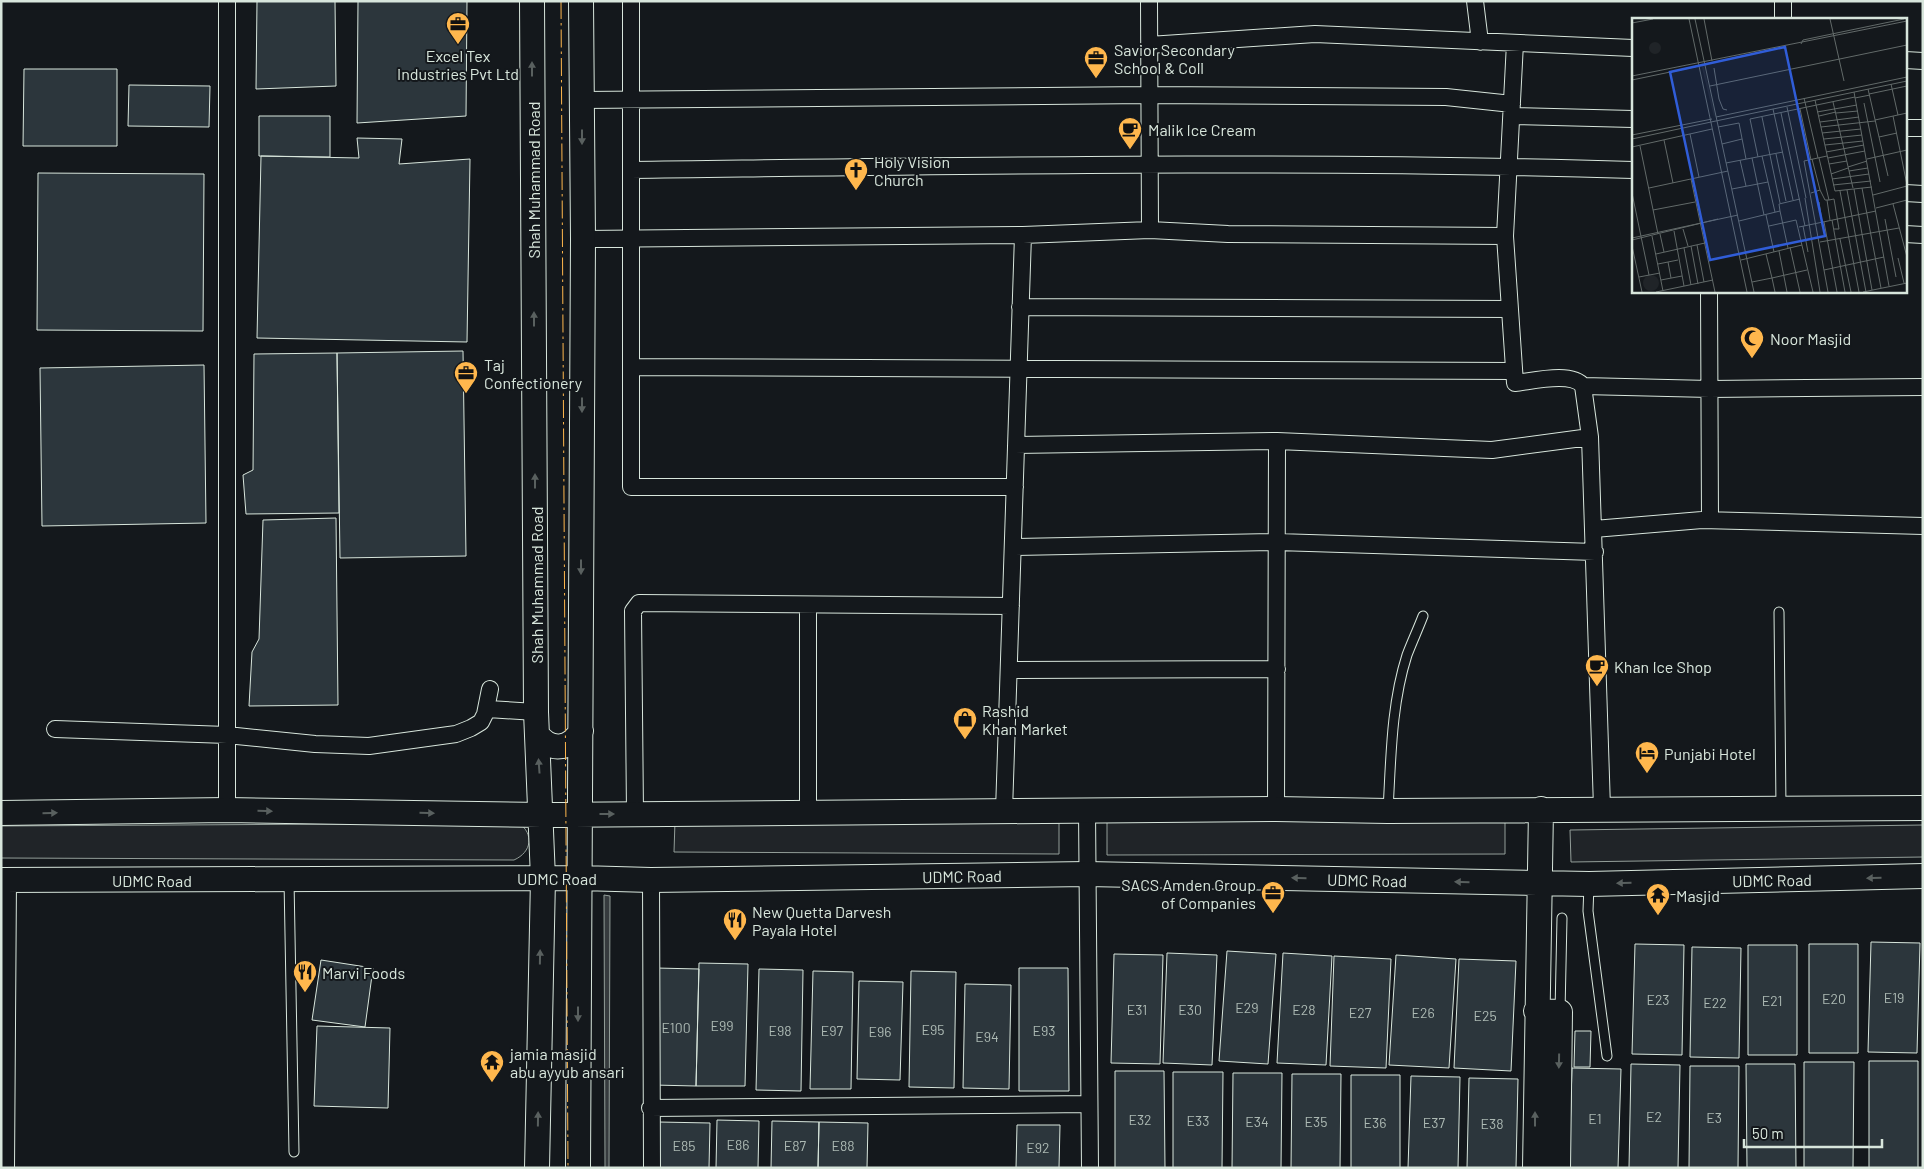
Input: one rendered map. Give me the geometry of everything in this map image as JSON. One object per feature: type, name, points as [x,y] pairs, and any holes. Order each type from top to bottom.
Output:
[{"type":"main road","name":"Shah Muhammad Road","points":[[532,1],[537,723],[543,878],[537,1168]]},
{"type":"main road","points":[[578,1168],[578,913],[581,731],[581,1]]},
{"type":"main road","points":[[537,723],[548,745],[564,747],[571,744],[581,731]]},
{"type":"main road","points":[[1,814],[227,810],[542,815],[1004,810],[1276,809],[1388,811],[1602,808],[1923,808]]},
{"type":"main road","points":[[1535,1168],[1536,1011],[1541,809]]},
{"type":"main road","name":"UDMC Road","points":[[3,880],[580,878],[651,880],[1087,874],[1589,884],[1923,876]]},
{"type":"main road","points":[[2,1168],[3,880]]},
{"type":"main road","points":[[541,917],[547,906],[559,901],[571,904],[578,913]]},
{"type":"main road","points":[[1536,1011],[1560,1012],[1558,1168]]},
{"type":"street","points":[[227,1],[227,810]]},
{"type":"street","points":[[631,1],[631,487],[1015,487]]},
{"type":"street","points":[[1149,1],[1150,230]]},
{"type":"street","points":[[1475,1],[1480,42]]},
{"type":"street","points":[[1783,1],[1783,18]]},
{"type":"street","points":[[1149,45],[1315,34],[1632,48]]},
{"type":"street","points":[[1515,43],[1505,236],[1515,383],[1570,378],[1579,381],[1583,386],[1590,437],[1602,808]]},
{"type":"street","points":[[1906,60],[1923,61]]},
{"type":"street","points":[[582,100],[1149,95],[1446,97],[1512,110],[1632,119]]},
{"type":"street","points":[[1906,128],[1923,128]]},
{"type":"street","points":[[631,170],[1150,164],[1509,166],[1632,170]]},
{"type":"street","points":[[1906,194],[1923,194]]},
{"type":"street","points":[[582,239],[631,240],[1023,234],[1150,230],[1228,234],[1505,236]]},
{"type":"street","points":[[1004,810],[1023,234]]},
{"type":"street","points":[[1906,234],[1923,235]]},
{"type":"street","points":[[1709,292],[1710,520]]},
{"type":"street","points":[[1020,307],[1510,310]]},
{"type":"street","points":[[631,367],[1018,367],[1514,371]]},
{"type":"street","points":[[1583,386],[1710,389],[1923,387]]},
{"type":"street","points":[[1016,445],[1277,441],[1492,450],[1590,437]]},
{"type":"street","points":[[1276,809],[1277,441]]},
{"type":"street","points":[[1594,529],[1710,520],[1923,526]]},
{"type":"street","points":[[1012,547],[1277,542],[1595,552]]},
{"type":"street","points":[[635,814],[634,607],[639,603],[1011,606]]},
{"type":"street","points":[[808,605],[808,813]]},
{"type":"street","points":[[1009,670],[1276,669]]},
{"type":"street","points":[[55,729],[227,735],[315,744],[369,746],[456,734],[481,722],[488,709],[490,689]]},
{"type":"street","points":[[488,709],[537,723]]},
{"type":"street","points":[[1087,810],[1090,1168]]},
{"type":"street","points":[[651,880],[650,1108],[652,1168]]},
{"type":"street","points":[[650,1108],[1089,1104]]},
{"type":"lane","points":[[1779,612],[1781,808]]},
{"type":"lane","points":[[1388,811],[1392,736],[1399,685],[1407,654],[1423,616]]},
{"type":"lane","points":[[289,880],[294,1152]]},
{"type":"lane","points":[[1589,884],[1588,911],[1607,1056]]},
{"type":"lane","points":[[1560,1012],[1562,918]]},
{"type":"shaded area","points":[[1505,819],[1505,854],[1107,855],[1107,820]]},
{"type":"shaded area","points":[[675,821],[1059,823],[1059,854],[674,852]]},
{"type":"shaded area","points":[[519,823],[527,832],[529,843],[520,857],[514,860],[1,858],[1,826]]},
{"type":"shaded area","points":[[1923,825],[1923,857],[1571,862],[1570,830]]},
{"type":"shaded area","points":[[604,895],[610,896],[609,1168],[605,1168]]},
{"type":"building","points":[[257,1],[335,1],[336,86],[256,89]]},
{"type":"building","points":[[358,1],[467,1],[466,116],[357,123]]},
{"type":"building","points":[[24,69],[117,69],[117,146],[23,146]]},
{"type":"building","points":[[129,85],[210,86],[209,127],[128,126]]},
{"type":"building","points":[[259,116],[330,116],[330,157],[259,156]]},
{"type":"building","points":[[357,138],[402,139],[399,164],[470,159],[467,342],[257,338],[261,156],[359,158]]},
{"type":"building","points":[[38,173],[204,174],[203,331],[37,330]]},
{"type":"building","points":[[463,351],[466,556],[340,558],[337,353]]},
{"type":"building","points":[[337,353],[339,513],[246,514],[243,475],[253,470],[254,354]]},
{"type":"building","points":[[204,365],[206,523],[42,526],[40,368]]},
{"type":"building","points":[[336,518],[338,705],[249,706],[252,652],[259,639],[263,520]]},
{"type":"building","points":[[1871,942],[1920,943],[1917,1053],[1868,1052]]},
{"type":"building","points":[[1635,944],[1684,945],[1682,1055],[1632,1054]]},
{"type":"building","points":[[1809,944],[1858,944],[1858,1053],[1809,1053]]},
{"type":"building","points":[[1748,945],[1797,945],[1797,1055],[1748,1055]]},
{"type":"building","points":[[1692,947],[1741,948],[1739,1058],[1690,1057]]},
{"type":"building","points":[[1227,951],[1276,954],[1268,1064],[1219,1061]]},
{"type":"building","points":[[1167,953],[1217,955],[1212,1065],[1163,1063]]},
{"type":"building","points":[[1283,953],[1332,956],[1326,1065],[1277,1063]]},
{"type":"building","points":[[1114,954],[1163,955],[1160,1064],[1111,1063]]},
{"type":"building","points":[[1396,955],[1456,959],[1449,1068],[1389,1065]]},
{"type":"building","points":[[1334,956],[1391,959],[1386,1068],[1330,1066]]},
{"type":"building","points":[[1459,959],[1516,961],[1511,1071],[1454,1068]]},
{"type":"building","points":[[321,960],[373,968],[365,1027],[312,1020]]},
{"type":"building","points":[[699,963],[748,964],[745,1086],[696,1086]]},
{"type":"building","points":[[656,968],[699,969],[696,1086],[653,1085]]},
{"type":"building","points":[[1019,968],[1068,968],[1069,1091],[1019,1091]]},
{"type":"building","points":[[759,969],[803,970],[801,1091],[756,1090]]},
{"type":"building","points":[[813,971],[853,972],[851,1089],[810,1089]]},
{"type":"building","points":[[911,971],[956,972],[954,1088],[909,1087]]},
{"type":"building","points":[[859,981],[903,982],[900,1080],[857,1079]]},
{"type":"building","points":[[965,984],[1011,985],[1009,1089],[963,1088]]},
{"type":"building","points":[[317,1026],[390,1028],[388,1108],[314,1106]]},
{"type":"building","points":[[1575,1031],[1591,1031],[1590,1067],[1574,1067]]},
{"type":"building","points":[[1869,1061],[1918,1061],[1918,1168],[1869,1168]]},
{"type":"building","points":[[1804,1062],[1854,1062],[1853,1168],[1804,1168]]},
{"type":"building","points":[[1631,1064],[1680,1065],[1678,1168],[1629,1168]]},
{"type":"building","points":[[1746,1064],[1795,1064],[1796,1168],[1747,1168]]},
{"type":"building","points":[[1690,1066],[1739,1066],[1738,1168],[1689,1168]]},
{"type":"building","points":[[1572,1068],[1621,1069],[1618,1168],[1569,1168]]},
{"type":"building","points":[[1115,1071],[1164,1071],[1165,1168],[1115,1168]]},
{"type":"building","points":[[1173,1072],[1223,1072],[1222,1168],[1173,1168]]},
{"type":"building","points":[[1233,1073],[1282,1073],[1281,1168],[1232,1168]]},
{"type":"building","points":[[1292,1074],[1341,1074],[1340,1168],[1291,1168]]},
{"type":"building","points":[[1351,1075],[1400,1075],[1400,1168],[1351,1168]]},
{"type":"building","points":[[1411,1076],[1460,1077],[1458,1168],[1408,1168]]},
{"type":"building","points":[[1469,1078],[1518,1079],[1516,1168],[1467,1168]]},
{"type":"building","points":[[717,1120],[759,1121],[758,1168],[716,1168]]},
{"type":"building","points":[[772,1121],[819,1122],[818,1168],[771,1168]]},
{"type":"building","points":[[659,1122],[710,1123],[709,1168],[658,1168]]},
{"type":"building","points":[[819,1122],[868,1123],[867,1168],[818,1168]]},
{"type":"building","points":[[1017,1125],[1060,1125],[1059,1168],[1016,1168]]},
{"type":"power","points":[[561,1],[568,1168]]},
{"type":"place","name":"Excel Tex Industries Pvt Ltd","points":[[458,45]]},
{"type":"place","name":"Savior Secondary School & Coll","points":[[1096,79]]},
{"type":"place","name":"Malik Ice Cream","points":[[1130,150]]},
{"type":"place","name":"Holy Vision Church","points":[[856,191]]},
{"type":"place","name":"Noor Masjid","points":[[1752,359]]},
{"type":"place","name":"Taj Confectionery","points":[[466,394]]},
{"type":"place","name":"Khan Ice Shop","points":[[1597,687]]},
{"type":"place","name":"Rashid Khan Market","points":[[965,740]]},
{"type":"place","name":"Punjabi Hotel","points":[[1647,774]]},
{"type":"place","name":"SACS Amden Group of Companies","points":[[1273,914]]},
{"type":"place","name":"Masjid","points":[[1658,916]]},
{"type":"place","name":"New Quetta Darvesh Payala Hotel","points":[[735,941]]},
{"type":"place","name":"Marvi Foods","points":[[305,993]]},
{"type":"place","name":"jamia masjid abu ayyub ansari","points":[[492,1083]]}]
